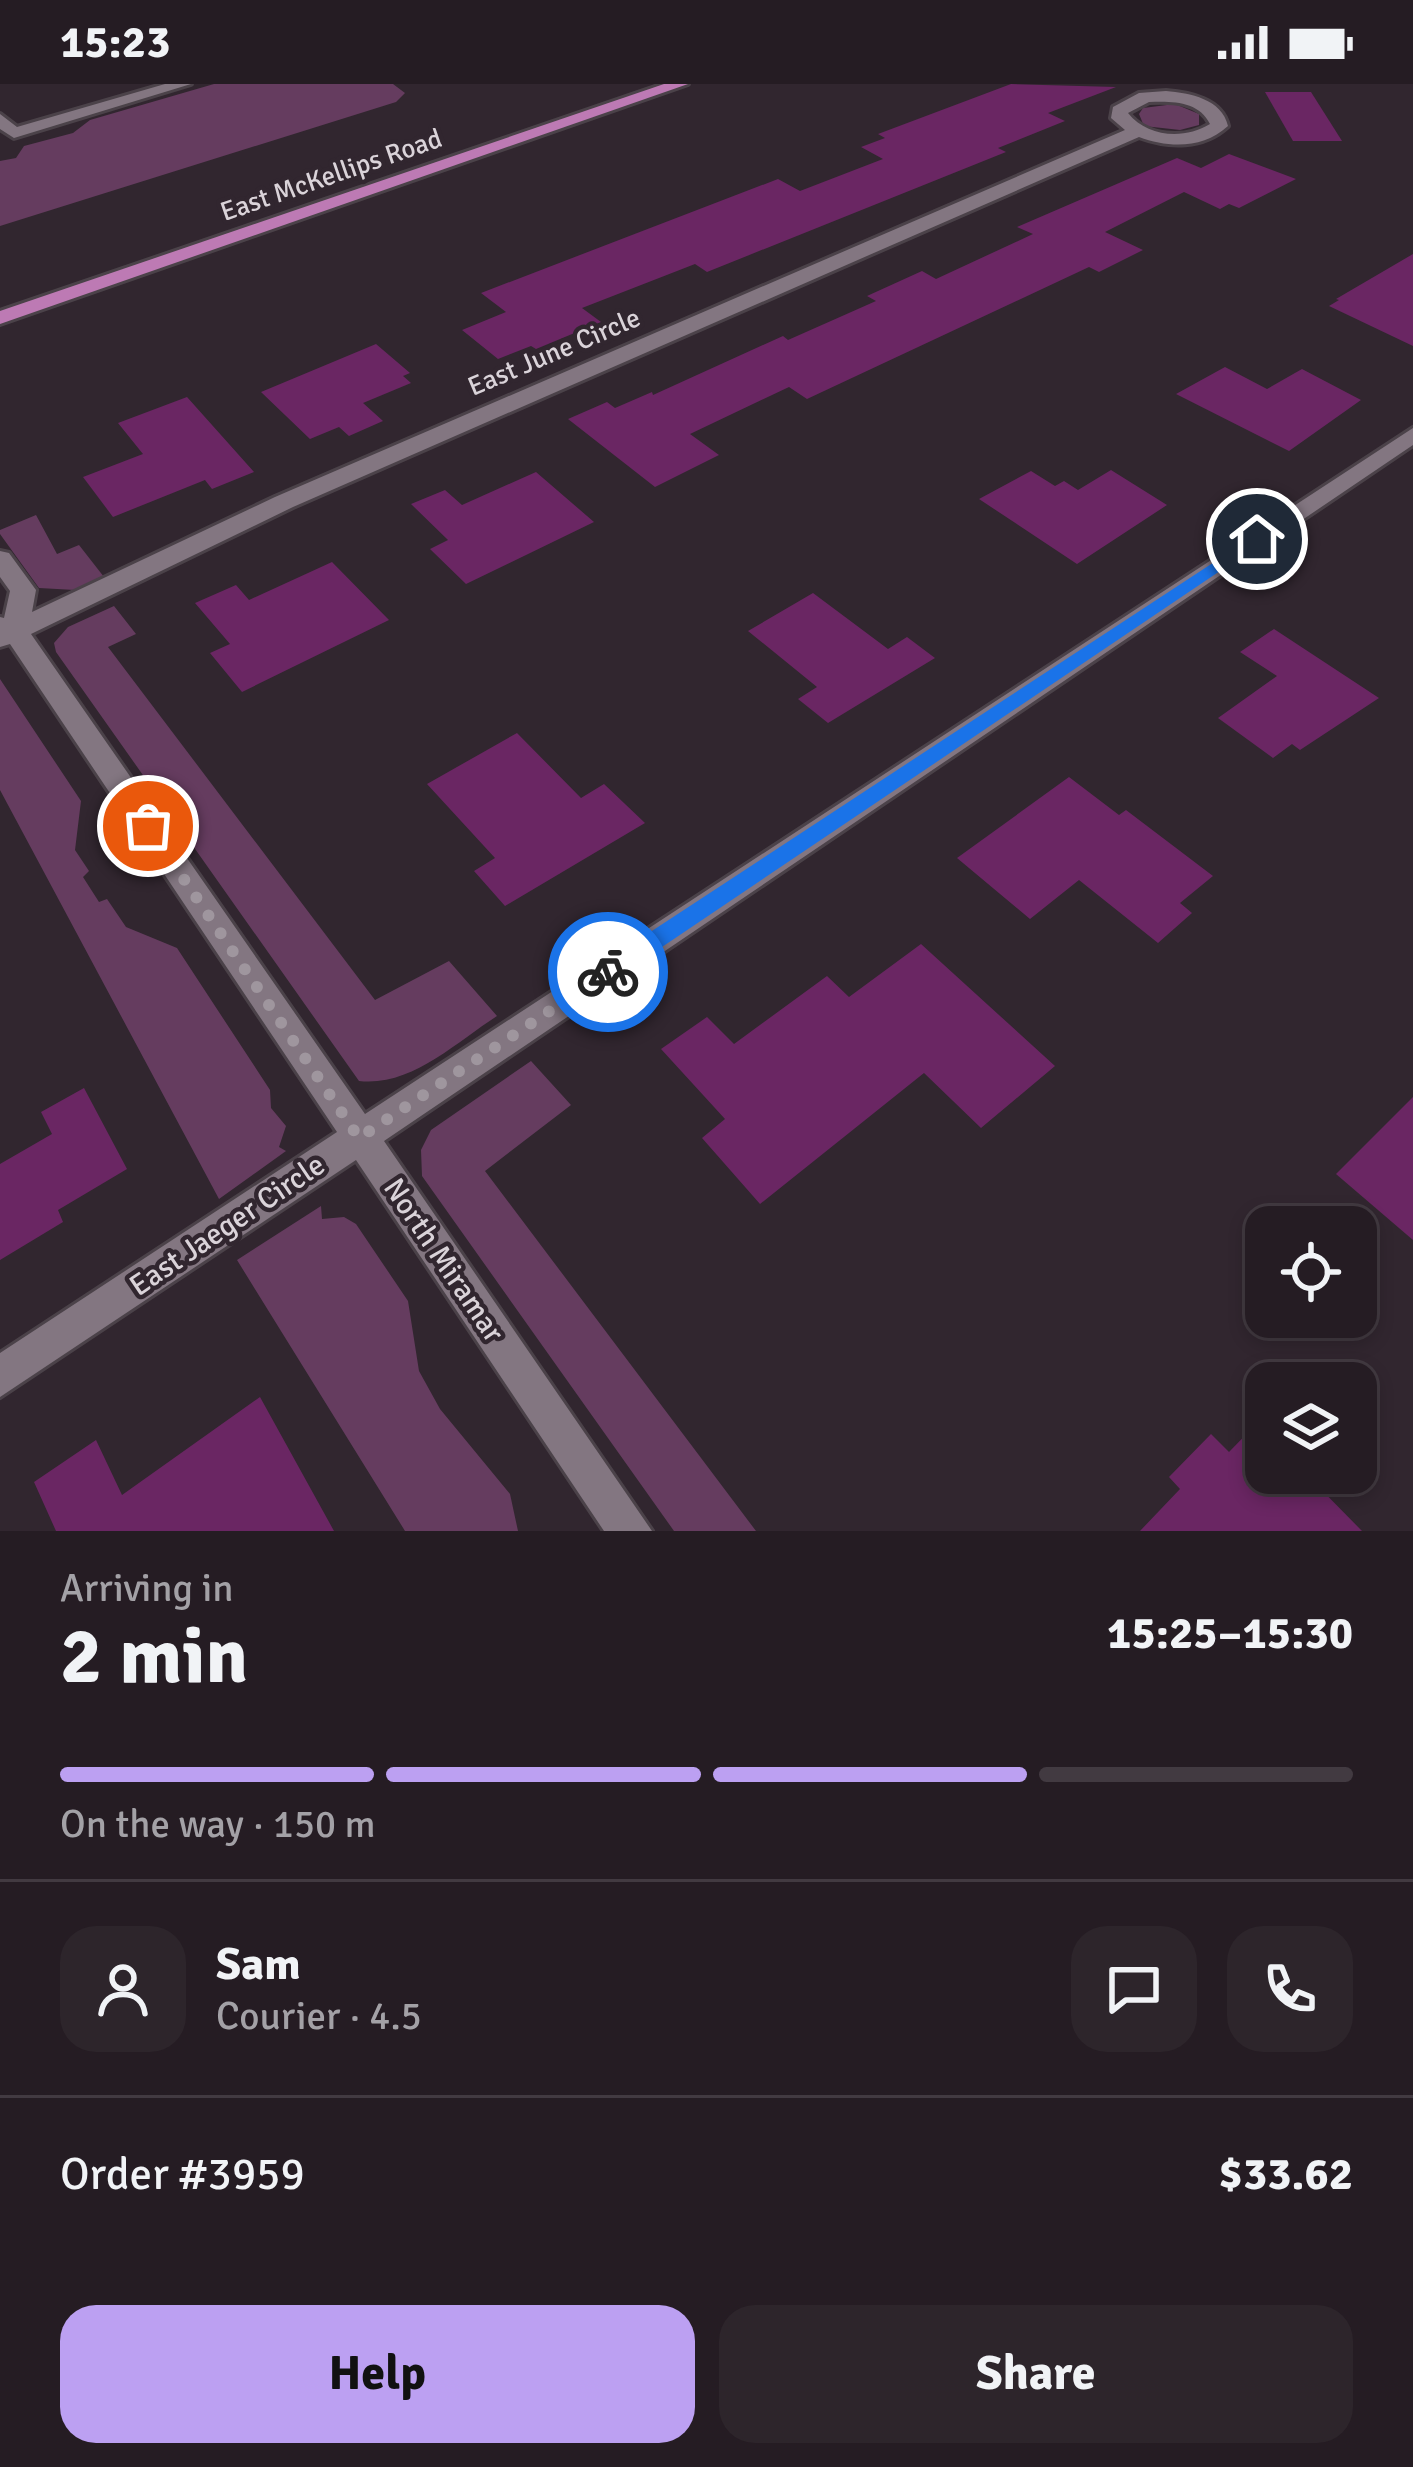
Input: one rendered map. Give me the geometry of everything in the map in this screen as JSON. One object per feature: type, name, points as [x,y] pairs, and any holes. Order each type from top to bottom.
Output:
[{"type":"main road","name":"East McKellips Road","points":[[0,318],[680,84]]},
{"type":"street","points":[[7,126],[183,84]]},
{"type":"street","name":"East June Circle","points":[[5,632],[284,502],[1138,131],[1169,139],[1201,137],[1219,126],[1220,119],[1192,100],[1145,97],[1119,111],[1120,118],[1138,131]]},
{"type":"street","name":"East Jaeger Circle","points":[[0,1377],[1413,435]]},
{"type":"street","points":[[0,559],[23,590],[5,632]]},
{"type":"street","name":"North Miramar","points":[[5,632],[630,1531]]},
{"type":"shaded area","points":[[214,84],[393,84],[405,93],[396,102],[0,226],[0,161],[16,158],[24,146],[73,133],[90,120]]},
{"type":"shaded area","points":[[1175,104],[1199,114],[1199,125],[1180,130],[1144,126],[1139,114],[1143,108]]},
{"type":"shaded area","points":[[36,515],[57,554],[79,545],[104,577],[75,590],[39,588],[0,534]]},
{"type":"shaded area","points":[[114,606],[136,634],[108,647],[375,1000],[449,961],[497,1016],[414,1070],[378,1081],[359,1081],[56,652],[54,643],[68,627]]},
{"type":"shaded area","points":[[0,679],[81,801],[75,850],[89,871],[83,877],[99,902],[107,899],[126,927],[177,948],[270,1090],[271,1108],[286,1126],[279,1147],[286,1151],[219,1199],[0,790]]},
{"type":"shaded area","points":[[531,1061],[571,1105],[485,1171],[756,1531],[674,1531],[422,1176],[421,1150],[431,1130]]},
{"type":"shaded area","points":[[321,1206],[322,1219],[344,1217],[356,1224],[408,1301],[419,1371],[440,1409],[510,1494],[518,1531],[405,1531],[237,1260]]},
{"type":"building","points":[[1011,84],[1116,87],[1048,113],[1065,121],[998,148],[1006,152],[707,272],[695,264],[582,308],[601,322],[536,349],[531,346],[498,359],[462,330],[506,312],[481,293],[778,179],[800,191],[883,159],[861,147],[885,138],[878,134]]},
{"type":"building","points":[[1265,92],[1311,92],[1342,141],[1293,141]]},
{"type":"building","points":[[1229,154],[1296,179],[1239,208],[1229,204],[1220,209],[1184,192],[1105,232],[1143,250],[1099,272],[1089,267],[807,399],[789,387],[690,434],[719,455],[655,487],[568,419],[607,402],[615,408],[653,395],[783,336],[788,340],[876,301],[867,296],[922,271],[936,279],[1033,234],[1017,227],[1177,158],[1201,168]]},
{"type":"building","points":[[1413,254],[1413,346],[1329,306],[1336,299]]},
{"type":"building","points":[[376,344],[410,373],[403,376],[411,383],[363,403],[383,421],[349,436],[339,427],[310,439],[261,392]]},
{"type":"building","points":[[1225,367],[1267,389],[1302,369],[1361,400],[1289,451],[1176,394]]},
{"type":"building","points":[[187,397],[254,472],[212,489],[205,480],[113,517],[83,477],[143,454],[118,423]]},
{"type":"building","points":[[1111,470],[1167,505],[1077,564],[979,499],[1031,471],[1055,486],[1064,481],[1078,490]]},
{"type":"building","points":[[536,472],[594,522],[466,584],[430,549],[448,540],[411,504],[445,490],[462,505]]},
{"type":"building","points":[[332,562],[389,620],[242,692],[210,653],[230,644],[195,603],[236,585],[249,600]]},
{"type":"building","points":[[813,593],[888,649],[907,637],[935,658],[828,723],[798,699],[817,687],[748,631]]},
{"type":"building","points":[[1274,629],[1379,698],[1300,750],[1292,744],[1273,758],[1218,718],[1277,676],[1240,652]]},
{"type":"building","points":[[517,733],[581,798],[604,784],[645,823],[505,906],[474,871],[495,858],[427,784]]},
{"type":"building","points":[[1069,777],[1119,815],[1126,810],[1213,876],[1180,903],[1192,913],[1158,943],[1079,880],[1030,919],[957,858]]},
{"type":"building","points":[[921,944],[1055,1066],[981,1128],[924,1073],[760,1204],[702,1138],[725,1119],[661,1049],[707,1017],[734,1044],[827,976],[849,997]]},
{"type":"building","points":[[84,1088],[127,1169],[58,1210],[63,1222],[0,1260],[0,1164],[52,1134],[41,1112]]},
{"type":"building","points":[[1413,1097],[1413,1240],[1336,1174]]},
{"type":"building","points":[[260,1397],[334,1531],[56,1531],[34,1482],[96,1440],[122,1495]]},
{"type":"building","points":[[1211,1434],[1229,1452],[1245,1436],[1245,1494],[1326,1494],[1362,1531],[1140,1531],[1180,1489],[1169,1477]]},
{"type":"way so far","points":[[148,826],[359,1138],[608,972]]},
{"type":"route","points":[[608,972],[1257,539]]}]
